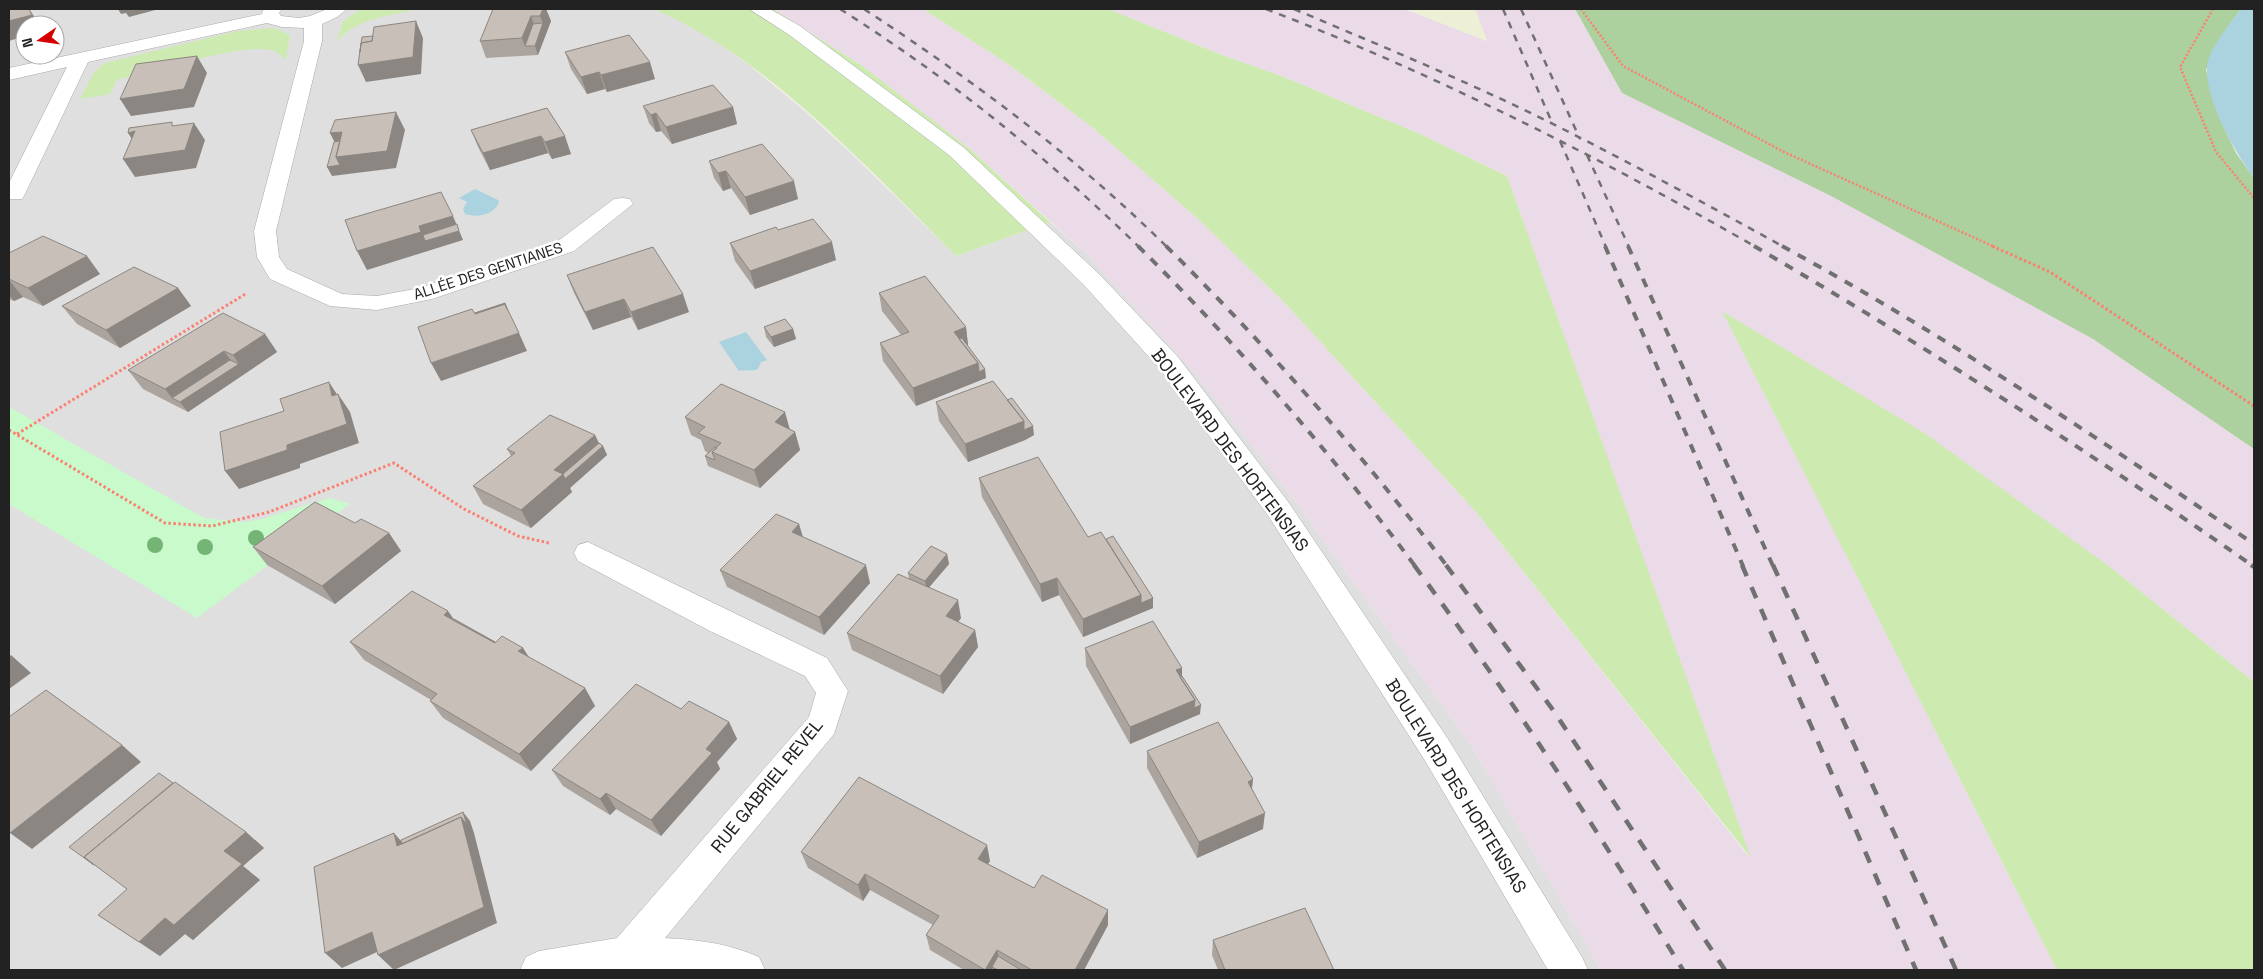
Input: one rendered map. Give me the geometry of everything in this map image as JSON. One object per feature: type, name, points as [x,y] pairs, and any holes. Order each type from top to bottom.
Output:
[{"type":"street","points":[[9,74],[272,13],[281,23],[313,21],[338,9]]},
{"type":"street","name":"BOULEVARD DES HORTENSIAS","points":[[758,9],[794,30],[956,151],[1091,279],[1169,363],[1290,526],[1436,749],[1569,970]]},
{"type":"street","points":[[278,274],[268,257],[265,231],[313,41],[313,21]]},
{"type":"street","points":[[14,194],[80,59]]},
{"type":"street","name":"ALLÉE DES GENTIANES","points":[[278,274],[338,301],[378,303],[424,294],[566,246],[622,204]]},
{"type":"street","name":"RUE GABRIEL REVEL","points":[[588,553],[721,622],[816,667],[832,691],[823,724],[627,955]]},
{"type":"street","points":[[539,970],[627,955],[708,958],[746,970]]},
{"type":"path","points":[[1581,9],[1623,66],[1784,152],[2050,272],[2254,406]]},
{"type":"path","points":[[2213,9],[2180,67],[2216,152],[2254,198]]},
{"type":"path","points":[[17,434],[278,274]]},
{"type":"path","points":[[9,430],[165,523],[212,526],[269,512],[394,464],[464,509],[518,536],[588,553]]},
{"type":"shaded area","points":[[9,9],[653,9],[678,19],[713,39],[749,65],[805,111],[956,256],[1050,222],[1088,255],[1195,373],[1290,494],[1473,748],[1601,970],[9,970]]},
{"type":"shaded area","points":[[773,9],[923,9],[1008,64],[1093,128],[1197,218],[1283,301],[1476,512],[1749,857],[1507,176],[1420,134],[1284,77],[1222,55],[1108,9],[1405,9],[1487,41],[1475,9],[1575,9],[1622,93],[1833,197],[2093,339],[2254,449],[2254,682],[2110,567],[1723,312],[2057,970],[1601,970],[1473,748],[1290,494],[1195,373],[1088,255],[971,150],[861,65]]},
{"type":"green space","points":[[361,9],[419,9],[363,23],[353,28],[336,43],[343,21]]},
{"type":"green space","points":[[653,9],[773,9],[861,65],[921,111],[971,150],[1050,222],[956,256],[889,188],[815,118],[776,85],[736,55],[695,29]]},
{"type":"green space","points":[[923,9],[1108,9],[1222,55],[1284,77],[1420,134],[1507,176],[1751,858],[1476,512],[1283,301],[1197,218],[1093,128],[1008,64]]},
{"type":"green space","points":[[1405,9],[1475,9],[1487,41]]},
{"type":"green space","points":[[1575,9],[2241,9],[2222,35],[2206,70],[2220,119],[2236,153],[2254,178],[2254,449],[2093,339],[1833,197],[1622,93]]},
{"type":"green space","points":[[274,28],[290,35],[286,60],[277,52],[270,50],[258,49],[219,54],[117,80],[110,94],[80,99],[94,72],[105,63],[237,31]]},
{"type":"green space","points":[[1722,311],[1926,434],[2110,567],[2254,682],[2254,970],[2057,970]]},
{"type":"green space","points":[[9,407],[204,518],[244,522],[262,519],[329,498],[350,504],[197,618],[9,504]]},
{"type":"water","points":[[2241,9],[2254,9],[2254,178],[2237,153],[2220,120],[2213,103],[2207,71],[2212,51],[2223,32]]},
{"type":"water","points":[[475,189],[498,200],[497,206],[485,214],[475,216],[465,214],[463,209],[467,202],[459,198]]},
{"type":"water","points":[[746,332],[767,360],[761,362],[758,369],[739,371],[719,342]]},
{"type":"building","points":[[9,9],[29,9],[32,15],[15,15],[15,19],[9,21]]},
{"type":"building","points":[[493,9],[543,9],[540,16],[531,16],[522,38],[480,41]]},
{"type":"building","points":[[416,21],[413,57],[358,65],[361,43],[372,41],[374,27]]},
{"type":"building","points":[[543,23],[535,46],[525,46],[533,24]]},
{"type":"building","points":[[629,35],[650,62],[601,75],[599,72],[581,77],[565,52]]},
{"type":"building","points":[[373,36],[372,41],[361,43],[362,37]]},
{"type":"building","points":[[197,56],[184,89],[120,99],[136,64]]},
{"type":"building","points":[[713,85],[733,107],[666,127],[656,113],[651,115],[643,106]]},
{"type":"building","points":[[547,108],[565,136],[545,142],[541,136],[483,153],[471,130]]},
{"type":"building","points":[[396,112],[387,151],[336,157],[342,132],[330,133],[335,120]]},
{"type":"building","points":[[172,122],[172,126],[194,123],[185,150],[123,159],[135,131],[128,133],[129,128]]},
{"type":"building","points":[[340,141],[336,157],[340,165],[327,167],[334,142]]},
{"type":"building","points":[[762,144],[794,181],[745,197],[726,171],[718,173],[709,161]]},
{"type":"building","points":[[441,192],[453,216],[419,226],[421,232],[357,251],[345,220]]},
{"type":"building","points":[[813,219],[832,242],[750,271],[730,243],[776,227],[778,230]]},
{"type":"building","points":[[457,224],[459,231],[425,241],[423,235]]},
{"type":"building","points":[[43,236],[87,256],[28,288],[9,279],[9,253]]},
{"type":"building","points":[[653,247],[683,294],[631,312],[624,299],[585,312],[567,275]]},
{"type":"building","points":[[134,267],[178,288],[106,330],[62,306]]},
{"type":"building","points":[[925,276],[966,327],[954,332],[978,363],[913,388],[880,343],[909,332],[879,293]]},
{"type":"building","points":[[505,303],[507,309],[505,304],[475,313]]},
{"type":"building","points":[[505,304],[519,333],[431,363],[418,327],[472,309],[475,314]]},
{"type":"building","points":[[223,313],[265,334],[233,355],[224,351],[165,389],[128,370]]},
{"type":"building","points":[[785,319],[793,329],[771,337],[764,327]]},
{"type":"building","points":[[962,338],[985,369],[979,372],[978,363],[959,339]]},
{"type":"building","points":[[230,360],[239,364],[180,402],[172,398]]},
{"type":"building","points":[[993,381],[1024,421],[965,444],[936,402]]},
{"type":"building","points":[[329,382],[332,396],[338,394],[347,424],[287,445],[287,450],[225,471],[220,432],[284,411],[280,399]]},
{"type":"building","points":[[721,384],[785,412],[775,422],[795,432],[754,470],[712,452],[721,443],[698,433],[705,427],[685,417]]},
{"type":"building","points":[[1012,398],[1033,426],[1024,430],[1024,421],[1007,400]]},
{"type":"building","points":[[550,415],[595,435],[554,470],[563,474],[521,510],[473,486],[515,453],[507,449]]},
{"type":"building","points":[[599,443],[603,446],[565,479],[563,474]]},
{"type":"building","points":[[715,447],[717,448],[712,452],[715,460],[705,456]]},
{"type":"building","points":[[1038,457],[1088,537],[1101,532],[1141,595],[1083,619],[1057,578],[1040,584],[979,478]]},
{"type":"building","points":[[315,502],[355,523],[361,519],[389,533],[322,586],[253,547]]},
{"type":"building","points":[[776,514],[799,524],[792,532],[866,565],[819,617],[720,570]]},
{"type":"building","points":[[1113,536],[1153,598],[1141,603],[1141,595],[1106,539]]},
{"type":"building","points":[[931,546],[947,554],[925,581],[908,573]]},
{"type":"building","points":[[898,574],[958,600],[946,616],[975,630],[940,676],[847,633]]},
{"type":"building","points":[[412,591],[448,611],[444,615],[495,643],[502,636],[523,648],[518,651],[585,688],[519,754],[430,701],[437,694],[350,642]]},
{"type":"building","points":[[454,619],[495,642],[453,620]]},
{"type":"building","points":[[1153,621],[1182,668],[1176,670],[1195,700],[1130,727],[1085,648]]},
{"type":"building","points":[[1182,676],[1201,705],[1194,708],[1195,700],[1180,677]]},
{"type":"building","points":[[636,684],[681,709],[689,701],[729,722],[706,749],[712,753],[651,820],[606,793],[600,799],[552,770]]},
{"type":"building","points":[[46,690],[122,745],[9,833],[9,717]]},
{"type":"building","points":[[1218,722],[1253,779],[1248,782],[1265,813],[1199,842],[1147,751]]},
{"type":"building","points":[[159,773],[173,783],[84,857],[94,865],[69,847]]},
{"type":"building","points":[[859,777],[987,845],[978,859],[1034,888],[1042,875],[1108,910],[1075,970],[1032,970],[997,950],[985,970],[926,935],[939,916],[865,874],[858,885],[801,852]]},
{"type":"building","points":[[175,782],[246,832],[224,851],[242,864],[174,925],[165,918],[139,942],[98,915],[127,889],[84,857]]},
{"type":"building","points":[[463,812],[467,825],[461,817],[402,844],[401,840]]},
{"type":"building","points":[[461,817],[484,907],[378,955],[372,932],[325,953],[314,867],[394,833],[397,846]]},
{"type":"building","points":[[1305,908],[1334,970],[1225,970],[1213,940]]},
{"type":"building","points":[[998,956],[1021,970],[998,970],[992,967]]},
{"type":"railway","points":[[840,9],[920,63],[996,120],[1033,150],[1139,247]]},
{"type":"railway","points":[[864,9],[944,63],[1022,120],[1096,181],[1167,247]]},
{"type":"railway","points":[[1266,9],[1392,61],[1516,119],[1577,149],[1756,247]]},
{"type":"railway","points":[[1294,9],[1390,49],[1553,124]]},
{"type":"railway","points":[[1503,9],[1553,124]]},
{"type":"railway","points":[[1521,9],[1579,138]]},
{"type":"railway","points":[[1553,124],[1579,138]]},
{"type":"railway","points":[[1579,138],[1784,247]]},
{"type":"railway","points":[[1560,141],[1606,247]]},
{"type":"railway","points":[[1587,155],[1629,247]]},
{"type":"railway","points":[[1605,246],[1743,566]]},
{"type":"railway","points":[[1628,246],[1773,566]]},
{"type":"railway","points":[[1754,246],[1881,322],[2007,401],[2131,482],[2253,566]]},
{"type":"railway","points":[[1782,246],[1903,315],[2021,389],[2254,544]]},
{"type":"railway","points":[[1139,247],[1212,322],[1317,441],[1415,566]]},
{"type":"railway","points":[[1167,247],[1277,361],[1347,441],[1447,566]]},
{"type":"railway","points":[[1414,565],[1485,664],[1553,764],[1683,970]]},
{"type":"railway","points":[[1446,565],[1553,710],[1725,970]]},
{"type":"railway","points":[[1742,565],[1916,970]]},
{"type":"railway","points":[[1773,565],[1956,970]]}]
